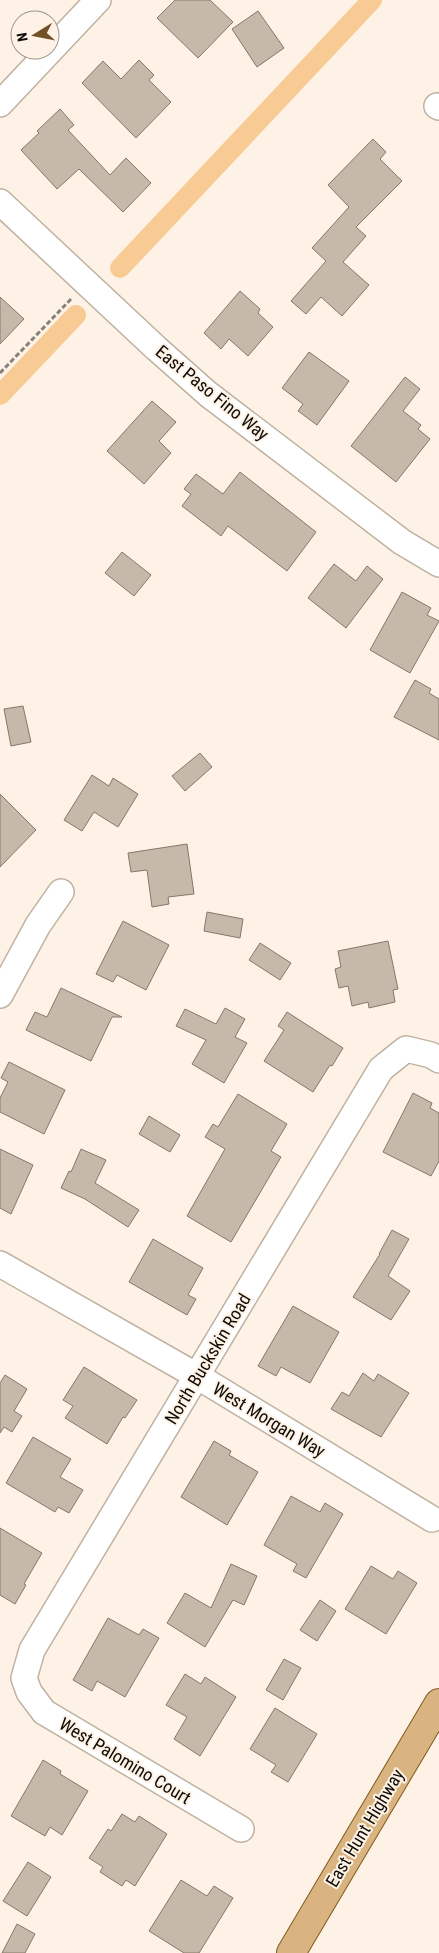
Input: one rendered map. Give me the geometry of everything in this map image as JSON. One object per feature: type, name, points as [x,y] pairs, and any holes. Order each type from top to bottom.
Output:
[{"type":"main road","name":"East Hunt Highway","points":[[291,1953],[439,1703]]},
{"type":"street","points":[[0,104],[98,0]]},
{"type":"street","name":"East Paso Fino Way","points":[[0,202],[208,394],[402,542],[439,564]]},
{"type":"street","points":[[0,996],[38,925],[61,892]]},
{"type":"street","name":"North Buckskin Road","points":[[24,1678],[32,1650],[381,1069],[406,1049],[431,1055],[439,1060]]},
{"type":"street","name":"West Morgan Way","points":[[0,1264],[197,1376],[432,1520]]},
{"type":"street","name":"West Palomino Court","points":[[24,1678],[29,1692],[44,1712],[242,1829]]},
{"type":"path","points":[[0,373],[86,283]]},
{"type":"building","points":[[175,0],[210,0],[233,22],[198,58],[157,18]]},
{"type":"building","points":[[258,11],[284,48],[257,67],[232,29]]},
{"type":"building","points":[[139,60],[154,75],[149,80],[171,102],[136,138],[82,83],[103,61],[121,79]]},
{"type":"building","points":[[60,109],[74,125],[68,130],[110,175],[126,158],[151,183],[123,212],[79,169],[57,189],[21,150],[39,133],[37,131]]},
{"type":"building","points":[[373,139],[386,152],[380,159],[402,181],[356,227],[366,236],[343,262],[369,285],[342,316],[321,297],[306,314],[291,301],[326,261],[312,248],[349,207],[328,185]]},
{"type":"building","points":[[240,291],[260,309],[258,313],[273,327],[248,356],[229,339],[221,349],[204,333]]},
{"type":"building","points":[[0,297],[24,319],[0,344]]},
{"type":"building","points":[[309,352],[349,381],[317,425],[298,411],[303,404],[282,388]]},
{"type":"building","points":[[405,377],[420,389],[403,411],[421,425],[418,429],[430,439],[396,482],[351,446]]},
{"type":"building","points":[[152,401],[176,422],[159,441],[171,453],[144,484],[107,451]]},
{"type":"building","points":[[240,472],[316,532],[287,571],[228,526],[221,536],[182,506],[191,494],[184,489],[196,474],[223,494]]},
{"type":"building","points":[[122,552],[151,575],[134,596],[105,573]]},
{"type":"building","points":[[334,564],[356,581],[367,566],[383,579],[346,628],[308,598]]},
{"type":"building","points":[[402,592],[431,608],[427,615],[439,621],[410,673],[370,650]]},
{"type":"building","points":[[415,680],[431,689],[429,693],[439,699],[439,740],[394,717]]},
{"type":"building","points":[[23,706],[31,742],[11,746],[4,709]]},
{"type":"building","points":[[200,753],[212,767],[185,791],[172,776]]},
{"type":"building","points":[[92,775],[109,786],[113,778],[138,794],[118,827],[94,812],[82,831],[64,820]]},
{"type":"building","points":[[0,794],[36,830],[0,867]]},
{"type":"building","points":[[187,844],[194,894],[168,897],[169,904],[152,907],[147,870],[131,872],[128,853]]},
{"type":"building","points":[[207,912],[243,919],[240,938],[204,931]]},
{"type":"building","points":[[123,921],[169,945],[146,990],[117,975],[113,982],[96,974]]},
{"type":"building","points":[[388,941],[398,989],[393,990],[395,1002],[369,1008],[368,1002],[352,1006],[348,986],[339,988],[335,969],[341,967],[338,951]]},
{"type":"building","points":[[260,943],[291,963],[280,980],[249,960]]},
{"type":"building","points":[[61,988],[122,1017],[112,1017],[91,1061],[26,1030],[35,1012],[47,1017]]},
{"type":"building","points":[[225,1008],[245,1019],[235,1037],[247,1043],[224,1083],[192,1064],[206,1040],[176,1026],[185,1009],[216,1024]]},
{"type":"building","points":[[287,1012],[343,1048],[313,1092],[264,1061],[284,1030],[278,1026]]},
{"type":"building","points":[[9,1062],[65,1090],[44,1134],[0,1112],[0,1098],[8,1082],[1,1078]]},
{"type":"building","points":[[413,1093],[432,1103],[430,1108],[439,1113],[439,1161],[431,1176],[383,1152]]},
{"type":"building","points":[[238,1094],[287,1124],[271,1151],[281,1157],[231,1242],[187,1216],[225,1149],[205,1137],[213,1124],[218,1127]]},
{"type":"building","points":[[149,1116],[180,1135],[170,1152],[139,1134]]},
{"type":"building","points":[[0,1149],[33,1165],[11,1214],[0,1208]]},
{"type":"building","points":[[81,1149],[106,1160],[95,1183],[139,1210],[128,1227],[85,1199],[61,1188],[69,1171],[71,1172]]},
{"type":"building","points":[[392,1230],[409,1239],[388,1276],[410,1291],[391,1320],[353,1297],[380,1254]]},
{"type":"building","points":[[153,1239],[203,1268],[188,1295],[196,1299],[187,1315],[129,1282]]},
{"type":"building","points":[[293,1306],[339,1332],[310,1383],[281,1367],[276,1376],[258,1366]]},
{"type":"building","points":[[84,1367],[137,1400],[125,1418],[123,1417],[107,1444],[65,1418],[73,1406],[63,1400]]},
{"type":"building","points":[[363,1373],[374,1381],[378,1374],[409,1393],[381,1437],[331,1409],[342,1392],[349,1396]]},
{"type":"building","points":[[5,1375],[27,1389],[14,1411],[22,1416],[12,1432],[4,1427],[0,1433],[0,1383]]},
{"type":"building","points":[[33,1437],[71,1459],[60,1477],[83,1490],[69,1513],[58,1507],[55,1512],[6,1483]]},
{"type":"building","points":[[214,1441],[231,1451],[229,1455],[258,1472],[227,1525],[181,1497]]},
{"type":"building","points":[[291,1496],[320,1512],[325,1503],[343,1514],[306,1578],[293,1571],[297,1564],[264,1545]]},
{"type":"building","points":[[0,1528],[42,1553],[15,1604],[0,1595]]},
{"type":"building","points":[[231,1564],[257,1576],[244,1605],[233,1600],[205,1647],[167,1623],[185,1593],[211,1608]]},
{"type":"building","points":[[371,1566],[393,1579],[398,1571],[417,1583],[386,1634],[345,1609]]},
{"type":"building","points":[[320,1600],[336,1611],[317,1641],[300,1630]]},
{"type":"building","points":[[108,1618],[139,1635],[143,1629],[159,1638],[125,1697],[97,1681],[92,1691],[73,1680]]},
{"type":"building","points":[[284,1659],[301,1668],[283,1700],[266,1690]]},
{"type":"building","points":[[185,1674],[201,1684],[205,1677],[236,1697],[200,1756],[174,1739],[187,1717],[166,1705]]},
{"type":"building","points":[[275,1708],[317,1734],[288,1782],[271,1772],[276,1765],[250,1749]]},
{"type":"building","points":[[43,1760],[61,1771],[60,1774],[88,1791],[62,1835],[50,1827],[45,1836],[11,1816]]},
{"type":"building","points":[[122,1814],[135,1822],[139,1816],[167,1834],[135,1886],[126,1880],[122,1886],[100,1872],[103,1867],[89,1858],[108,1829],[111,1831]]},
{"type":"building","points":[[28,1862],[51,1877],[27,1916],[3,1901]]},
{"type":"building","points":[[181,1880],[207,1896],[214,1886],[233,1898],[199,1953],[184,1953],[149,1931]]},
{"type":"building","points":[[17,1924],[35,1934],[25,1953],[2,1953]]},
{"type":"waterway","points":[[120,268],[372,0]]},
{"type":"waterway","points":[[0,395],[76,315]]}]
